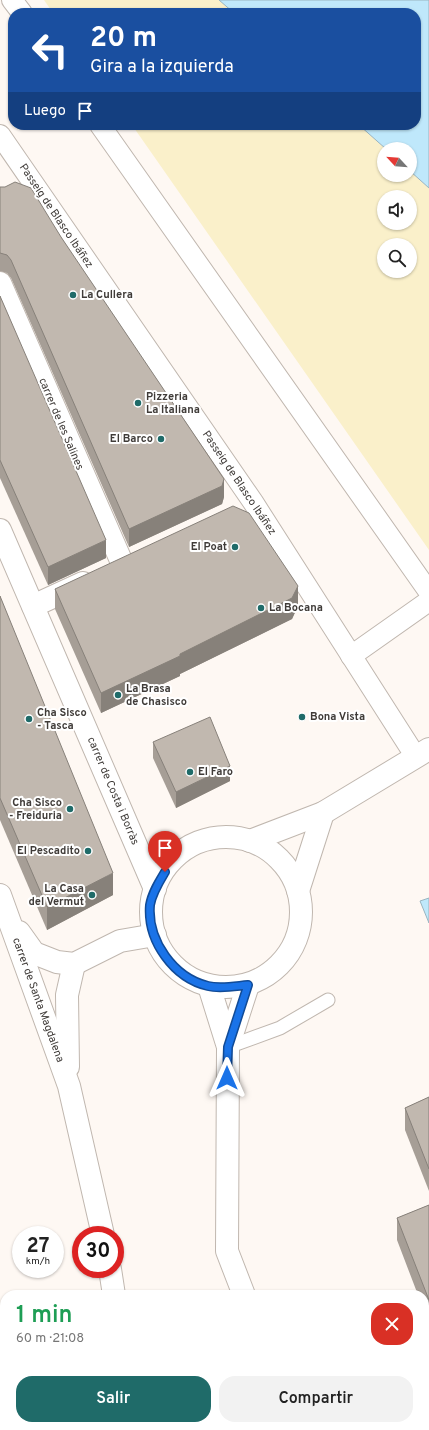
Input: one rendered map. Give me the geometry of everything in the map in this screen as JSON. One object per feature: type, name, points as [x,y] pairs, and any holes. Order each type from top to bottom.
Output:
[{"type":"street","points":[[12,0],[18,8]]},
{"type":"street","points":[[104,130],[429,592]]},
{"type":"street","name":"Passeig de Blasco Ibáñez","points":[[0,135],[24,184],[253,502],[351,656],[423,753]]},
{"type":"street","name":"carrer de les Salines","points":[[0,283],[123,565]]},
{"type":"street","points":[[234,512],[253,502]]},
{"type":"street","name":"carrer de Costa i Borràs","points":[[2,538],[33,606],[155,889]]},
{"type":"street","points":[[33,606],[144,555]]},
{"type":"street","points":[[351,656],[429,602]]},
{"type":"street","points":[[250,841],[323,813],[423,753]]},
{"type":"street","points":[[298,891],[323,813]]},
{"type":"street","points":[[224,837],[250,841],[278,858],[293,878],[298,891],[301,911],[296,941],[281,964],[248,985],[208,986],[185,976],[166,958],[155,935],[150,917],[150,904],[155,889],[176,856],[198,842],[224,837]]},
{"type":"street","name":"carrer de Santa Magdalena","points":[[4,905],[34,953],[57,962],[74,964],[67,995],[69,1086]]},
{"type":"street","name":"carrer de Santa Magdalena","points":[[4,905],[69,1086],[101,1226]]},
{"type":"street","points":[[74,964],[120,941],[155,935]]},
{"type":"street","points":[[242,1290],[227,1250],[228,1047],[248,985]]},
{"type":"street","points":[[208,986],[228,1047]]},
{"type":"lane","points":[[228,1047],[280,1028],[328,1000]]},
{"type":"sand","points":[[44,0],[219,0],[228,8],[50,8]]},
{"type":"sand","points":[[135,130],[365,130],[378,142],[377,182],[417,182],[417,177],[429,188],[429,550]]},
{"type":"water","points":[[219,0],[429,0],[429,188],[417,177],[417,142],[378,142],[365,130],[421,130],[421,8],[228,8]]},
{"type":"water","points":[[429,898],[429,923],[420,901]]},
{"type":"building","points":[[15,182],[31,188],[61,237],[224,479],[222,486],[129,529],[11,260],[7,255],[0,253],[0,187],[5,187]]},
{"type":"building","points":[[0,296],[106,540],[48,567],[0,460]]},
{"type":"building","points":[[233,506],[249,513],[298,586],[292,598],[180,654],[180,656],[101,693],[55,589]]},
{"type":"building","points":[[0,596],[113,873],[47,907],[0,798]]},
{"type":"building","points":[[210,717],[230,766],[176,792],[153,742]]},
{"type":"building","points":[[429,1097],[429,1169],[405,1108]]},
{"type":"building","points":[[429,1205],[429,1290],[425,1290],[397,1218]]},
{"type":"place","name":"La Cullera","points":[[73,295]]},
{"type":"place","name":"Pizzeria La Italiana","points":[[138,403]]},
{"type":"place","name":"El Barco","points":[[161,439]]},
{"type":"place","name":"El Poat","points":[[235,547]]},
{"type":"place","name":"La Bocana","points":[[261,608]]},
{"type":"place","name":"La Brasa de Chasisco","points":[[118,695]]},
{"type":"place","name":"Bona Vista","points":[[302,717]]},
{"type":"place","name":"Cha Sisco - Tasca","points":[[29,719]]},
{"type":"place","name":"El Faro","points":[[190,772]]},
{"type":"place","name":"Cha Sisco - Freiduria","points":[[70,809]]},
{"type":"place","name":"El Pescadito","points":[[88,851]]},
{"type":"place","name":"La Casa del Vermut","points":[[92,895]]},
{"type":"route","points":[[165,872],[155,889],[150,904],[150,917],[155,935],[166,958],[185,976],[208,986],[248,985],[228,1047],[227,1078]]}]
